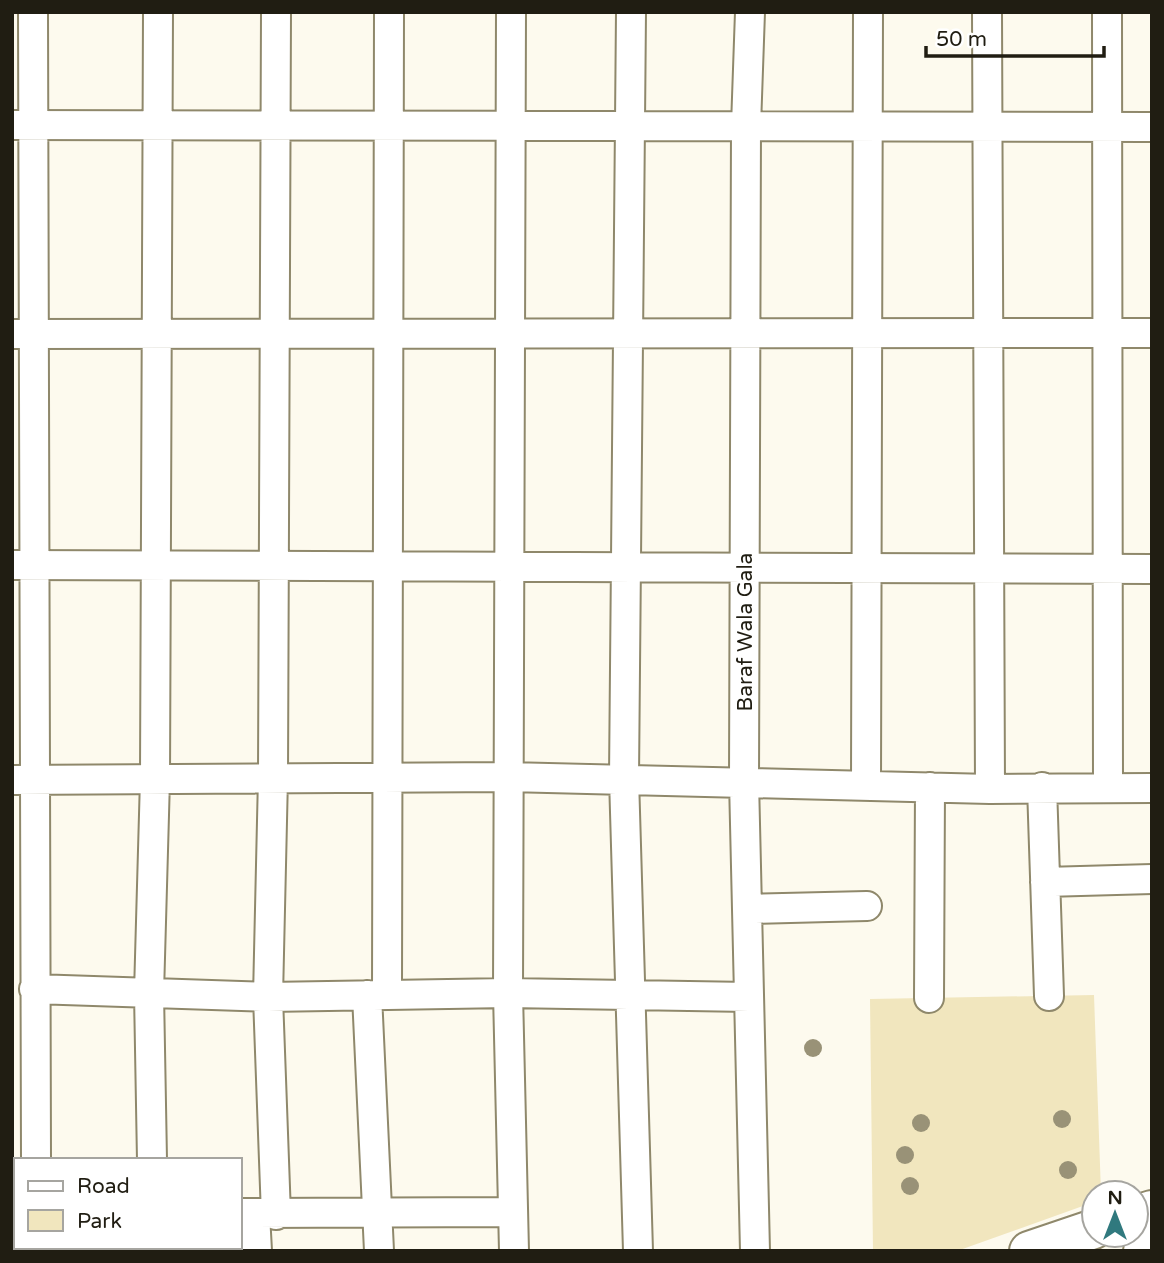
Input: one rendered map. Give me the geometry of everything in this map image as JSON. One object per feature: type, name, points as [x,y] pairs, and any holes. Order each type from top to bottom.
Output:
[{"type":"main road","points":[[1029,1251],[1080,1234]]},
{"type":"main road","points":[[1143,1251],[1152,1248]]},
{"type":"street","points":[[33,12],[24,124],[23,780],[34,989],[36,1158]]},
{"type":"street","points":[[152,1158],[149,993],[155,779],[158,12]]},
{"type":"street","points":[[257,1251],[268,997],[273,777],[276,12]]},
{"type":"street","points":[[379,1251],[376,1211],[377,994],[388,776],[390,564],[389,12]]},
{"type":"street","points":[[511,12],[508,993],[514,1251]]},
{"type":"street","points":[[631,12],[624,778],[638,1251]]},
{"type":"street","name":"Baraf Wala Gala","points":[[750,12],[746,126],[744,781],[755,1251]]},
{"type":"street","points":[[866,786],[868,12]]},
{"type":"street","points":[[987,12],[985,127],[990,789]]},
{"type":"street","points":[[1107,12],[1105,333],[1108,787]]},
{"type":"street","points":[[24,124],[1152,127]]},
{"type":"street","points":[[24,334],[1152,333]]},
{"type":"street","points":[[23,565],[390,564],[626,568],[1152,569]]},
{"type":"street","points":[[23,780],[508,776],[990,789],[1152,788]]},
{"type":"street","points":[[929,998],[930,787]]},
{"type":"street","points":[[1042,787],[1049,996]]},
{"type":"street","points":[[1045,882],[1152,879]]},
{"type":"street","points":[[747,909],[867,906]]},
{"type":"street","points":[[34,989],[268,997],[508,993],[749,997]]},
{"type":"street","points":[[257,1214],[513,1212]]},
{"type":"green space","points":[[1094,995],[1101,1179],[1080,1179],[1080,1207],[957,1251],[873,1251],[870,999]]}]
